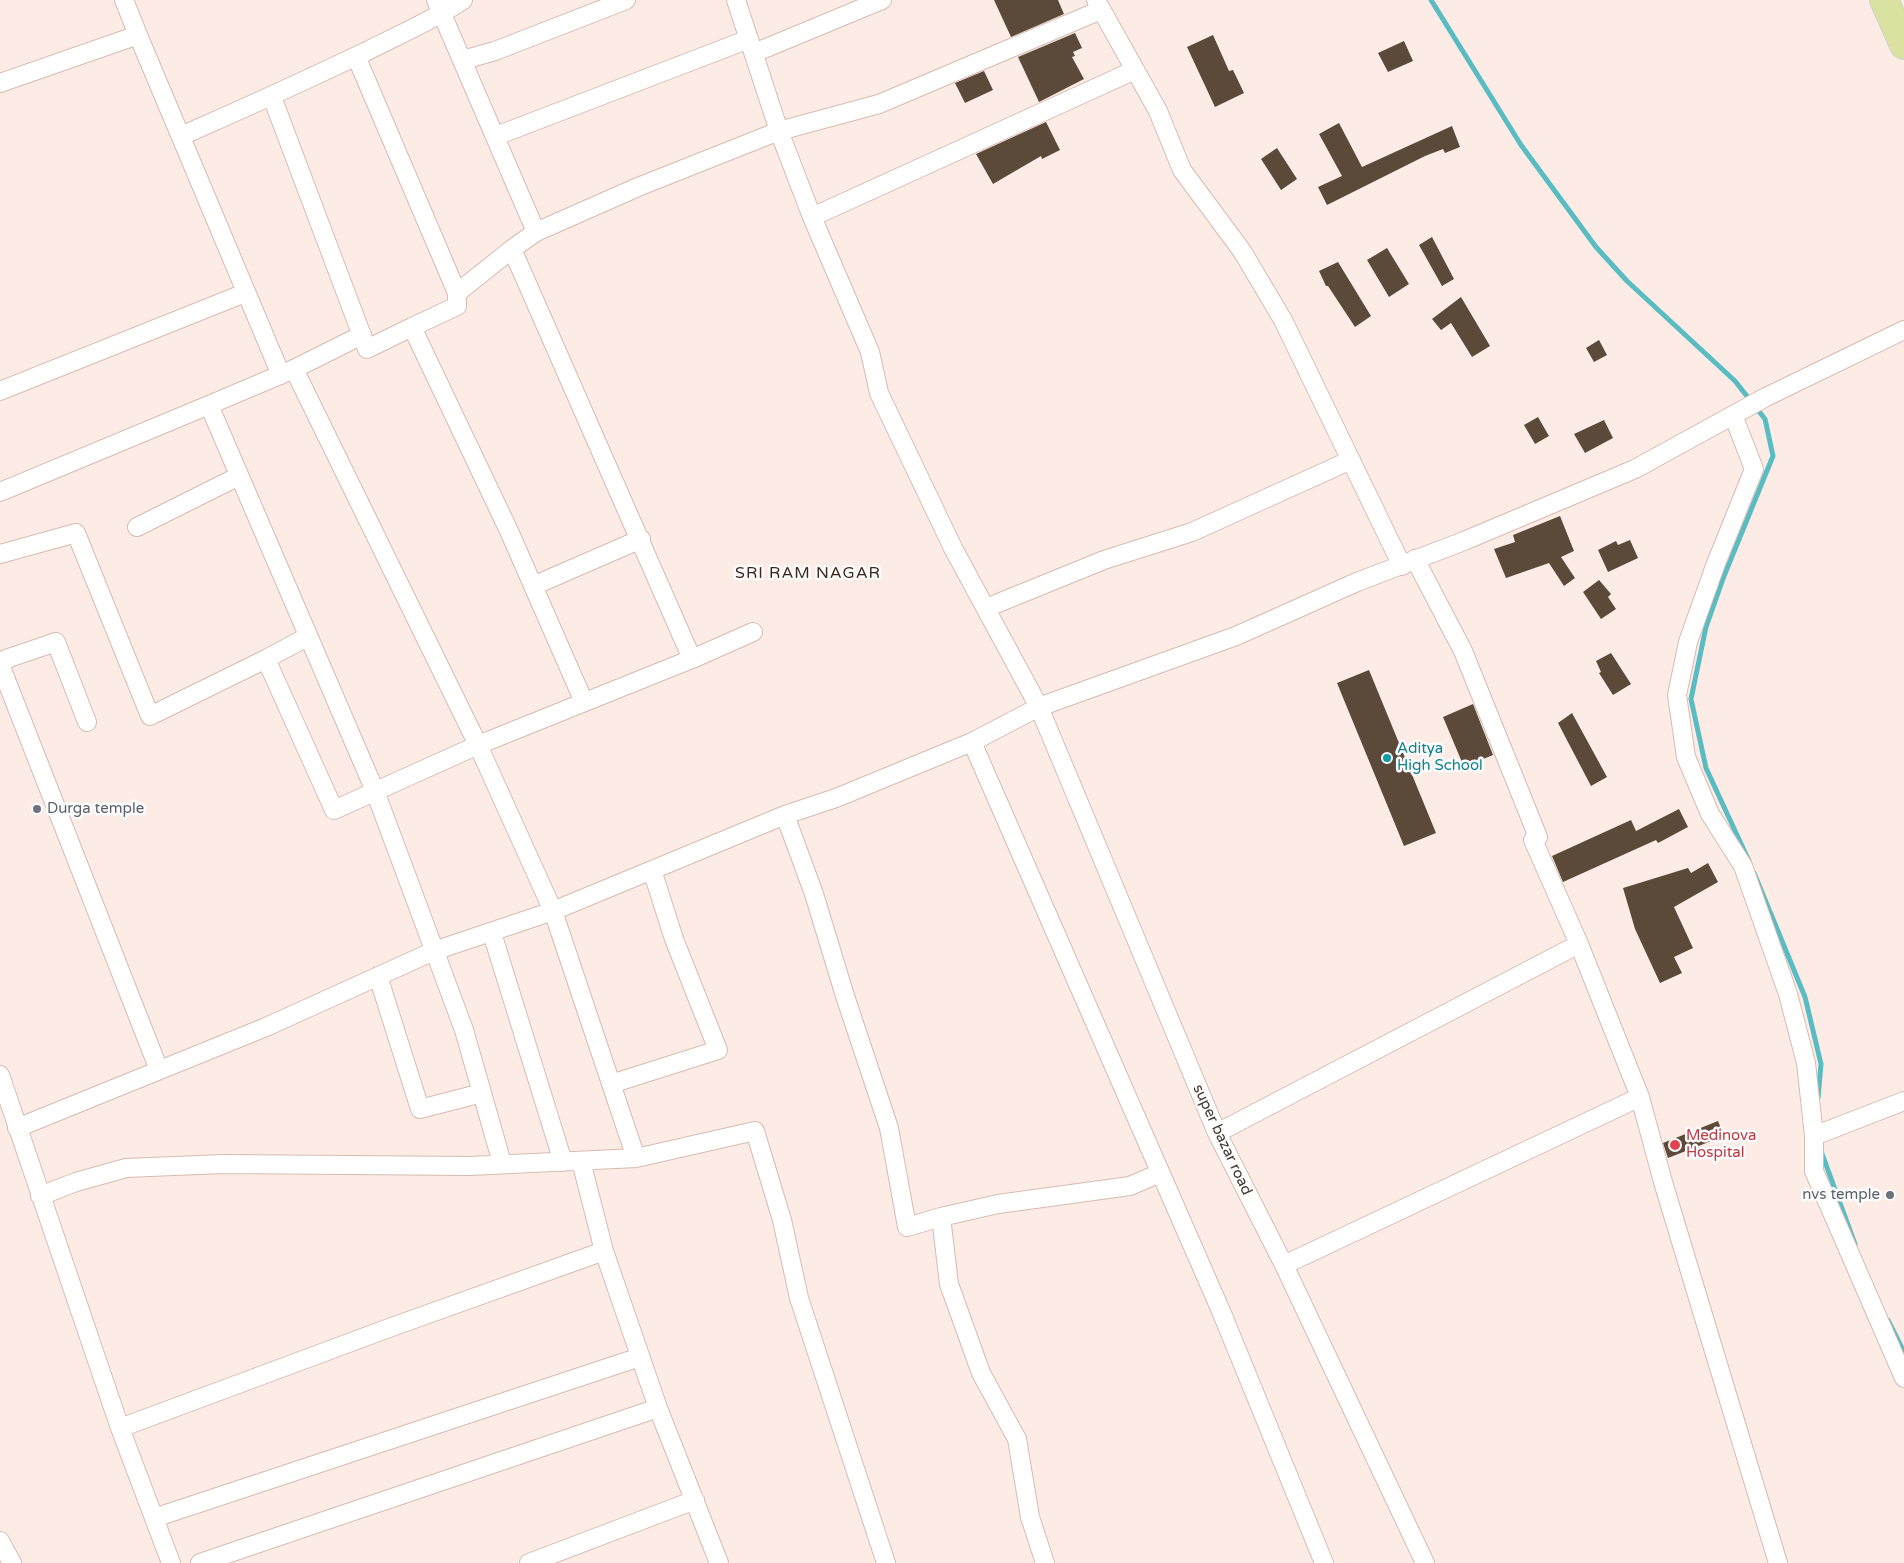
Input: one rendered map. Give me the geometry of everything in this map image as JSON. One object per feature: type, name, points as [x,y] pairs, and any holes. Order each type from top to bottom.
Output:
[{"type":"main road","points":[[1884,0],[1904,45]]},
{"type":"street","points":[[124,0],[245,293],[478,744],[553,911],[636,1158]]},
{"type":"street","points":[[181,136],[272,97],[356,56],[440,7],[463,0]]},
{"type":"street","points":[[464,60],[495,51],[626,0]]},
{"type":"street","name":"super bazar road","points":[[736,0],[779,131],[812,217],[870,352],[879,393],[953,548],[1039,707],[1216,1133],[1284,1265],[1425,1563]]},
{"type":"street","points":[[496,136],[882,0]]},
{"type":"street","points":[[457,293],[536,232],[638,187],[779,131],[880,104],[1098,5],[1158,111],[1182,170],[1242,251],[1283,320],[1350,460],[1408,563],[1463,651],[1538,837],[1532,840],[1579,944],[1640,1097],[1663,1182],[1778,1563]]},
{"type":"street","points":[[440,7],[536,232]]},
{"type":"street","points":[[0,82],[138,35]]},
{"type":"street","points":[[272,97],[367,349],[457,306],[457,293],[356,56]]},
{"type":"street","points":[[812,217],[1135,70]]},
{"type":"street","points":[[512,249],[692,659]]},
{"type":"street","points":[[0,391],[245,293]]},
{"type":"street","points":[[412,327],[509,531],[584,702]]},
{"type":"street","points":[[17,1128],[266,1026],[434,951],[553,911],[785,815],[836,798],[972,742],[1039,707],[1236,636],[1357,582],[1464,541],[1635,469],[1747,408],[1904,330]]},
{"type":"street","points":[[0,492],[287,372],[362,335]]},
{"type":"street","points":[[209,405],[307,637],[375,791],[464,1030],[502,1163]]},
{"type":"street","points":[[1747,408],[1754,469],[1714,566],[1688,642],[1678,695],[1686,757],[1710,814],[1743,866],[1788,994],[1806,1064],[1814,1136],[1814,1170],[1904,1378]]},
{"type":"street","points":[[986,608],[1104,560],[1192,532],[1350,460]]},
{"type":"street","points":[[137,526],[239,476]]},
{"type":"street","points":[[0,554],[76,533],[150,716],[307,637]]},
{"type":"street","points":[[533,586],[640,539]]},
{"type":"street","points":[[266,659],[334,810],[478,744],[692,659],[753,632]]},
{"type":"street","points":[[87,722],[56,642],[6,659],[1,667],[159,1070]]},
{"type":"street","points":[[972,742],[1221,1311],[1324,1563]]},
{"type":"street","points":[[785,815],[814,894],[844,996],[889,1128],[907,1227],[998,1204],[1130,1186],[1160,1173]]},
{"type":"street","points":[[611,1084],[718,1050],[674,939],[652,870]]},
{"type":"street","points":[[492,933],[563,1162]]},
{"type":"street","points":[[1216,1133],[1579,944]]},
{"type":"street","points":[[378,976],[420,1109],[482,1093]]},
{"type":"street","points":[[0,1075],[120,1428],[171,1563]]},
{"type":"street","points":[[1284,1265],[1640,1097]]},
{"type":"street","points":[[1814,1136],[1904,1102]]},
{"type":"street","points":[[40,1196],[76,1182],[126,1168],[223,1164],[354,1167],[470,1166],[636,1158],[755,1131],[782,1220],[799,1298],[886,1563]]},
{"type":"street","points":[[581,1161],[604,1252],[640,1357],[719,1563]]},
{"type":"street","points":[[941,1217],[949,1284],[981,1373],[1017,1438],[1030,1517],[1045,1563]]},
{"type":"street","points":[[120,1428],[389,1328],[604,1252]]},
{"type":"street","points":[[154,1518],[640,1357]]},
{"type":"street","points":[[200,1563],[658,1408]]},
{"type":"street","points":[[529,1563],[695,1500]]},
{"type":"street","points":[[0,1541],[12,1563]]},
{"type":"building","points":[[994,0],[1058,0],[1064,14],[1011,37]]},
{"type":"building","points":[[1075,33],[1082,48],[1073,52],[1075,56],[1072,57],[1084,79],[1039,102],[1018,57]]},
{"type":"building","points":[[1213,35],[1229,71],[1233,70],[1244,93],[1215,107],[1187,47]]},
{"type":"building","points":[[1404,41],[1413,61],[1388,72],[1378,53]]},
{"type":"building","points":[[984,71],[993,90],[965,103],[955,83]]},
{"type":"building","points":[[1046,122],[1060,150],[1042,159],[1041,156],[993,184],[976,154]]},
{"type":"building","points":[[1339,123],[1362,167],[1452,126],[1460,147],[1445,153],[1443,149],[1425,156],[1327,205],[1318,187],[1342,176],[1319,134]]},
{"type":"building","points":[[1277,148],[1297,179],[1281,190],[1261,159]]},
{"type":"building","points":[[1432,237],[1454,279],[1442,286],[1419,245]]},
{"type":"building","points":[[1387,248],[1409,284],[1389,297],[1367,260]]},
{"type":"building","points":[[1338,262],[1371,316],[1355,327],[1328,286],[1326,286],[1319,271]]},
{"type":"building","points":[[1461,297],[1490,346],[1472,357],[1451,323],[1441,330],[1432,319]]},
{"type":"building","points":[[1599,340],[1607,355],[1594,362],[1586,348]]},
{"type":"building","points":[[1538,417],[1549,436],[1535,444],[1524,425]]},
{"type":"building","points":[[1604,420],[1613,438],[1585,453],[1574,434]]},
{"type":"building","points":[[1560,516],[1574,551],[1561,557],[1575,578],[1564,586],[1549,563],[1506,578],[1494,549],[1515,542],[1513,535]]},
{"type":"building","points":[[1630,540],[1638,558],[1608,572],[1598,550],[1616,541],[1618,545]]},
{"type":"building","points":[[1599,580],[1611,594],[1608,597],[1616,609],[1601,619],[1583,592]]},
{"type":"building","points":[[1611,653],[1631,684],[1613,695],[1599,673],[1601,672],[1596,661]]},
{"type":"building","name":"Aditya High School","points":[[1369,670],[1436,833],[1404,846],[1337,683]]},
{"type":"building","points":[[1473,704],[1493,755],[1464,767],[1443,717]]},
{"type":"building","points":[[1572,713],[1607,777],[1591,786],[1558,723]]},
{"type":"building","points":[[1679,809],[1688,827],[1658,843],[1656,840],[1563,882],[1552,856],[1631,820],[1636,831]]},
{"type":"building","points":[[1708,863],[1718,882],[1674,907],[1693,948],[1674,957],[1682,973],[1660,983],[1635,929],[1623,888],[1688,868],[1691,873]]},
{"type":"building","points":[[1718,1121],[1724,1136],[1668,1158],[1663,1143]]},
{"type":"waterway","points":[[1431,0],[1521,145],[1596,247],[1627,281],[1735,381],[1765,419],[1773,456],[1724,576],[1706,627],[1691,699],[1706,768],[1749,861]]},
{"type":"waterway","points":[[1754,873],[1805,997],[1821,1064],[1818,1098]]},
{"type":"waterway","points":[[1821,1151],[1855,1244]]},
{"type":"waterway","points":[[1888,1320],[1904,1352]]},
{"type":"place","name":"Aditya High School","points":[[1387,758]]},
{"type":"place","name":"Durga temple","points":[[37,809]]},
{"type":"place","name":"Medinova Hospital","points":[[1675,1145]]},
{"type":"place","name":"nvs temple","points":[[1890,1195]]},
{"type":"district","name":"SRI RAM NAGAR","points":[[808,574]]}]
